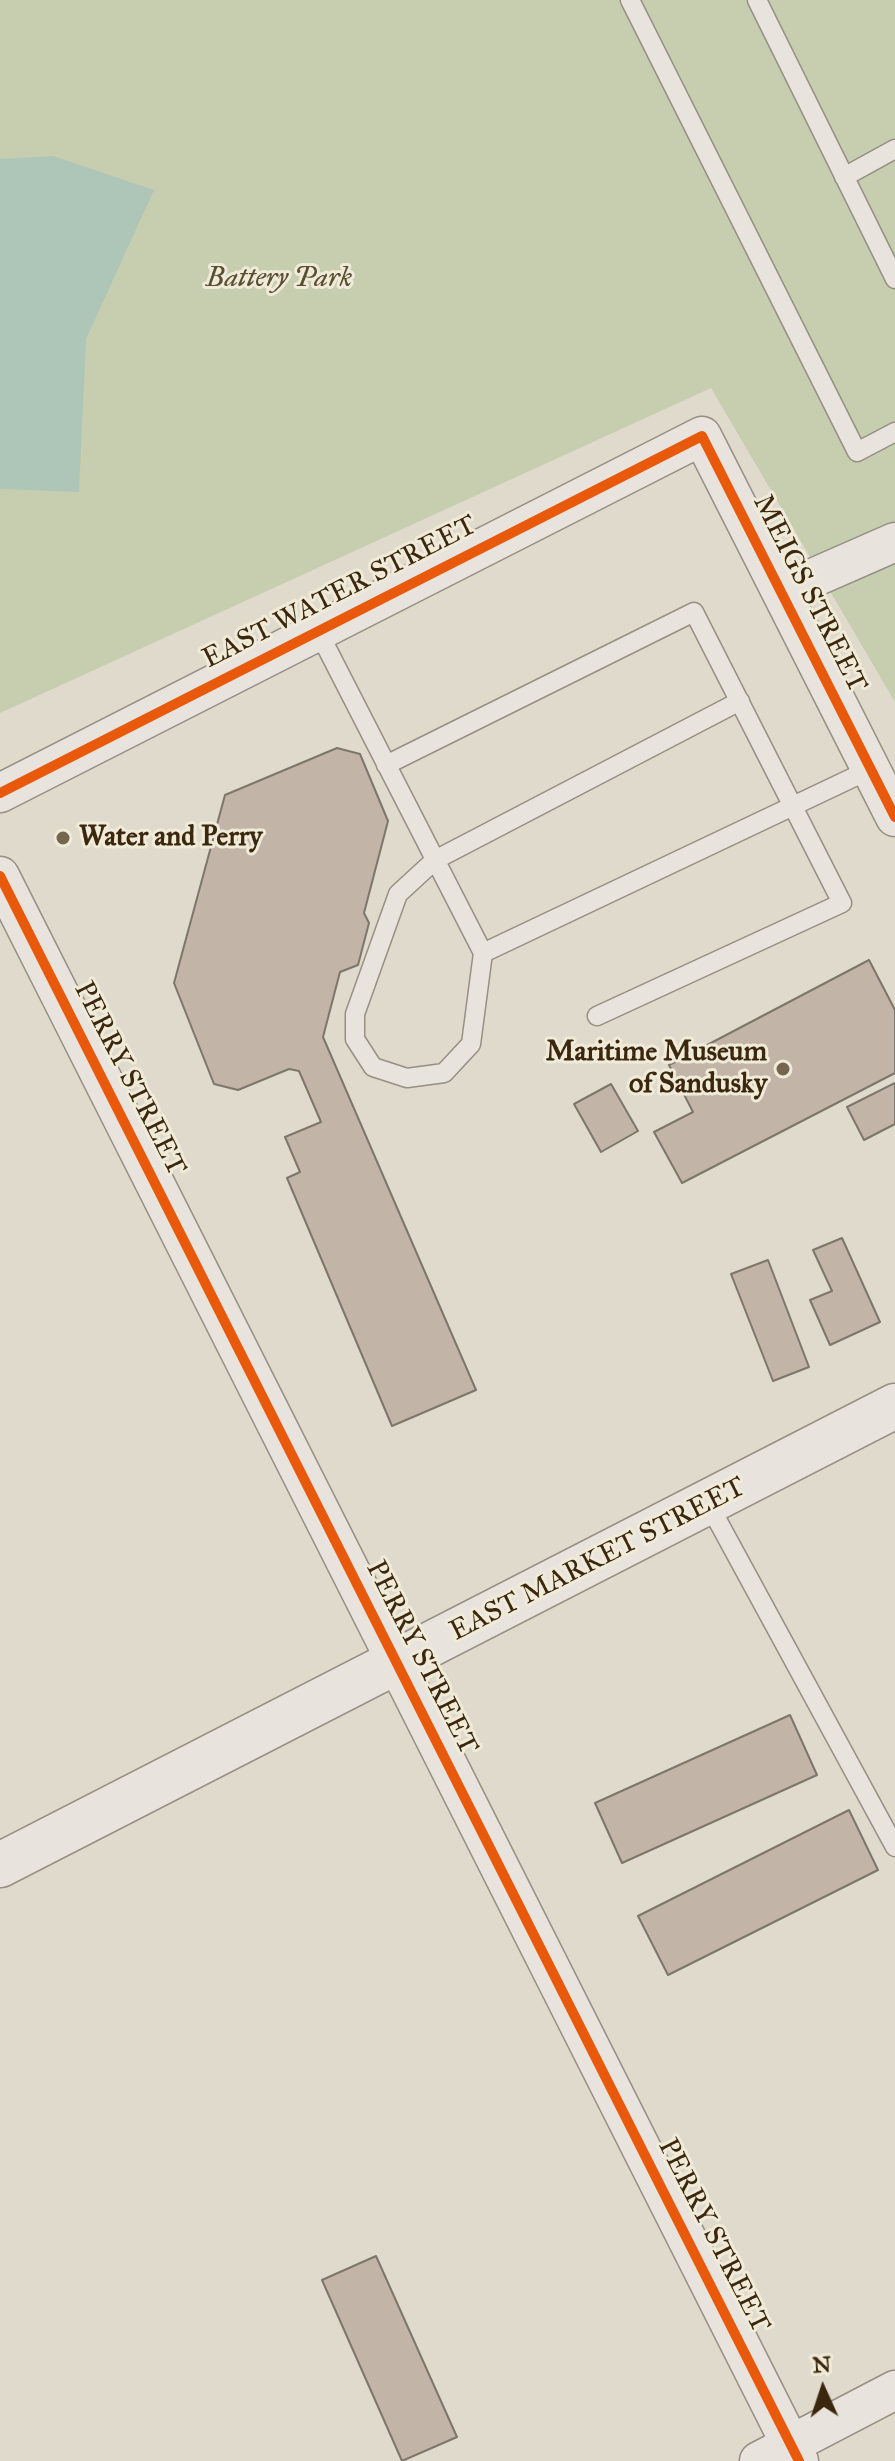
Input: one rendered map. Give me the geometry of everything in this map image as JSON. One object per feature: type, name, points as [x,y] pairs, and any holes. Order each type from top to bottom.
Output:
[{"type":"street","name":"MEIGS STREET","points":[[702,436],[895,817]]},
{"type":"street","name":"EAST WATER STREET","points":[[0,793],[702,436]]},
{"type":"street","points":[[781,592],[895,542]]},
{"type":"street","name":"PERRY STREET","points":[[0,876],[397,1664],[783,2456]]},
{"type":"street","name":"EAST MARKET STREET","points":[[0,1865],[895,1406]]},
{"type":"street","points":[[783,2456],[895,2390]]},
{"type":"lane","points":[[630,0],[857,452],[895,432]]},
{"type":"lane","points":[[757,0],[895,279]]},
{"type":"lane","points":[[844,177],[895,149]]},
{"type":"lane","points":[[386,765],[694,612],[842,903],[597,1016]]},
{"type":"lane","points":[[318,631],[386,765],[435,860],[483,953],[471,1044],[444,1073],[407,1078],[373,1067],[355,1039],[355,1014],[398,894],[435,860],[740,701]]},
{"type":"lane","points":[[483,953],[871,769]]},
{"type":"lane","points":[[708,1503],[895,1847]]},
{"type":"green space","name":"Battery Park","points":[[0,0],[895,0],[895,702],[711,388],[0,713]]},
{"type":"shaded area","points":[[53,156],[154,190],[86,339],[79,492],[0,489],[0,159]]},
{"type":"building","points":[[337,748],[360,754],[388,821],[364,913],[369,923],[358,965],[340,972],[323,1037],[476,1390],[392,1426],[287,1178],[300,1172],[285,1137],[321,1122],[299,1071],[289,1069],[238,1090],[214,1084],[174,983],[225,795]]},
{"type":"building","name":"Maritime Museum of Sandusky","points":[[869,960],[895,1010],[895,1073],[682,1183],[654,1132],[693,1112],[669,1065]]},
{"type":"building","points":[[895,1083],[895,1124],[864,1140],[847,1107]]},
{"type":"building","points":[[611,1084],[638,1131],[601,1152],[574,1104]]},
{"type":"building","points":[[842,1238],[880,1322],[830,1345],[810,1300],[832,1291],[813,1250]]},
{"type":"building","points":[[768,1260],[809,1367],[773,1381],[731,1274]]},
{"type":"building","points":[[790,1715],[817,1775],[622,1863],[595,1803]]},
{"type":"building","points":[[849,1810],[878,1870],[668,1975],[638,1916]]},
{"type":"building","points":[[376,2256],[457,2437],[402,2461],[322,2280]]},
{"type":"cycle path","points":[[0,793],[702,436],[895,817]]},
{"type":"cycle path","points":[[0,876],[799,2461]]},
{"type":"place","name":"Water and Perry","points":[[63,838]]},
{"type":"place","name":"Maritime Museum of Sandusky","points":[[783,1069]]}]
